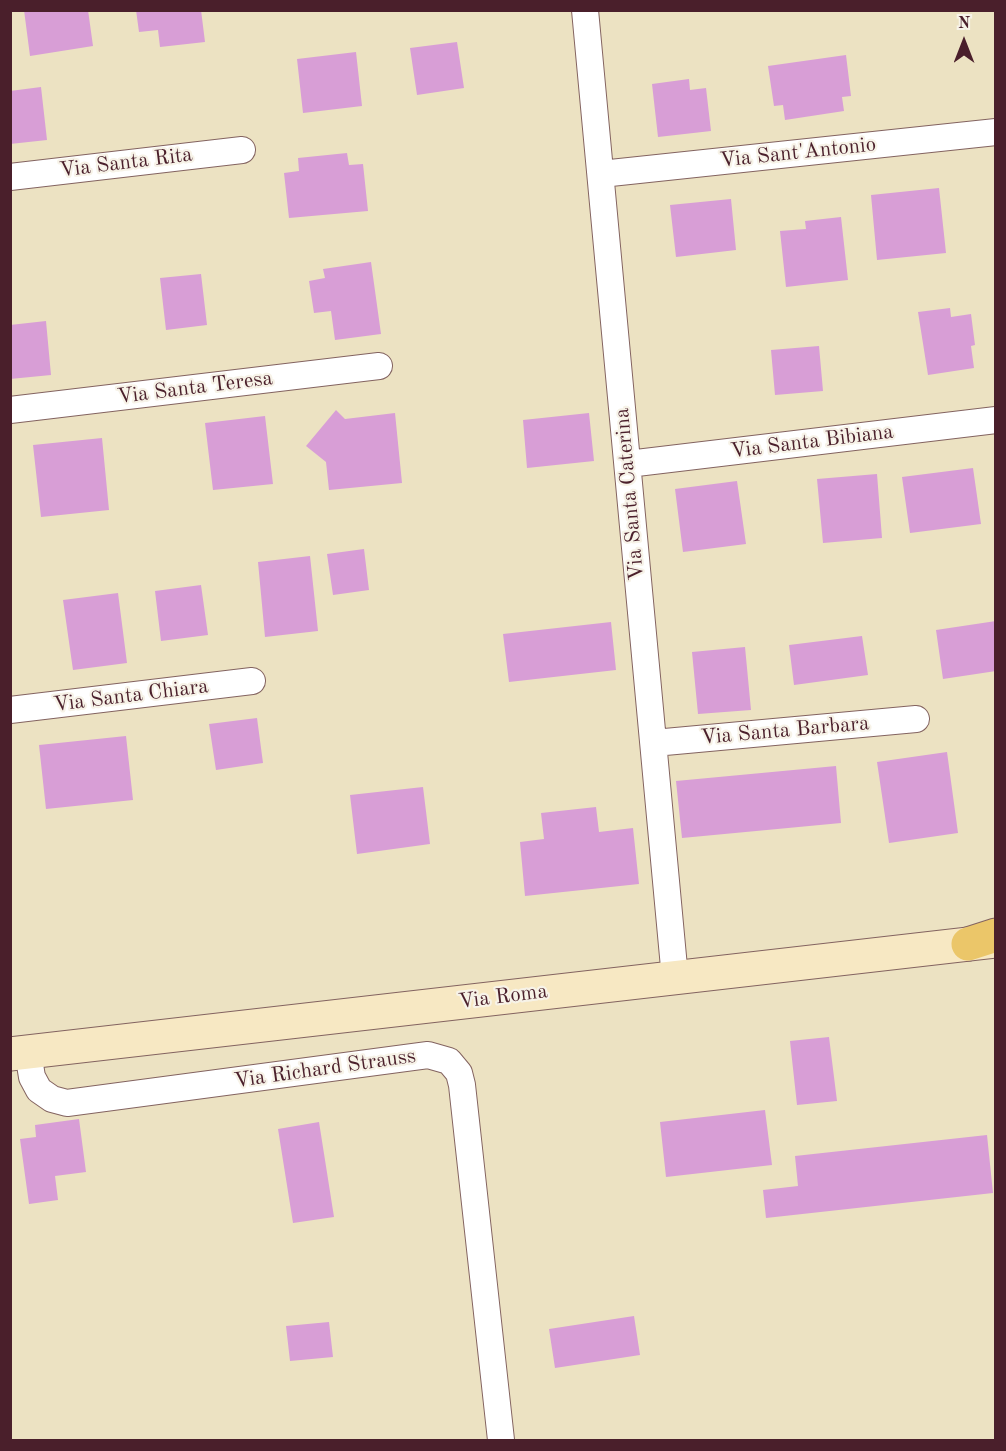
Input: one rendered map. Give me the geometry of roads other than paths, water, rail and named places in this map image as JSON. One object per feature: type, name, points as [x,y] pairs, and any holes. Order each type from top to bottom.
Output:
[{"type":"street","name":"Via Santa Caterina","points":[[585,10],[675,978]]},
{"type":"street","name":"Via Sant'Antonio","points":[[601,174],[996,132]]},
{"type":"street","name":"Via Santa Rita","points":[[10,177],[242,150]]},
{"type":"street","name":"Via Santa Teresa","points":[[10,410],[379,366]]},
{"type":"street","name":"Via Santa Bibiana","points":[[628,464],[996,420]]},
{"type":"street","name":"Via Santa Chiara","points":[[10,710],[252,681]]},
{"type":"street","name":"Via Santa Barbara","points":[[654,743],[916,719]]},
{"type":"street","name":"Via Roma","points":[[19,1053],[989,943]]},
{"type":"street","name":"Via Richard Strauss","points":[[19,1053],[39,1090],[52,1099],[67,1103],[428,1054],[449,1061],[459,1072],[462,1085],[501,1440]]}]
